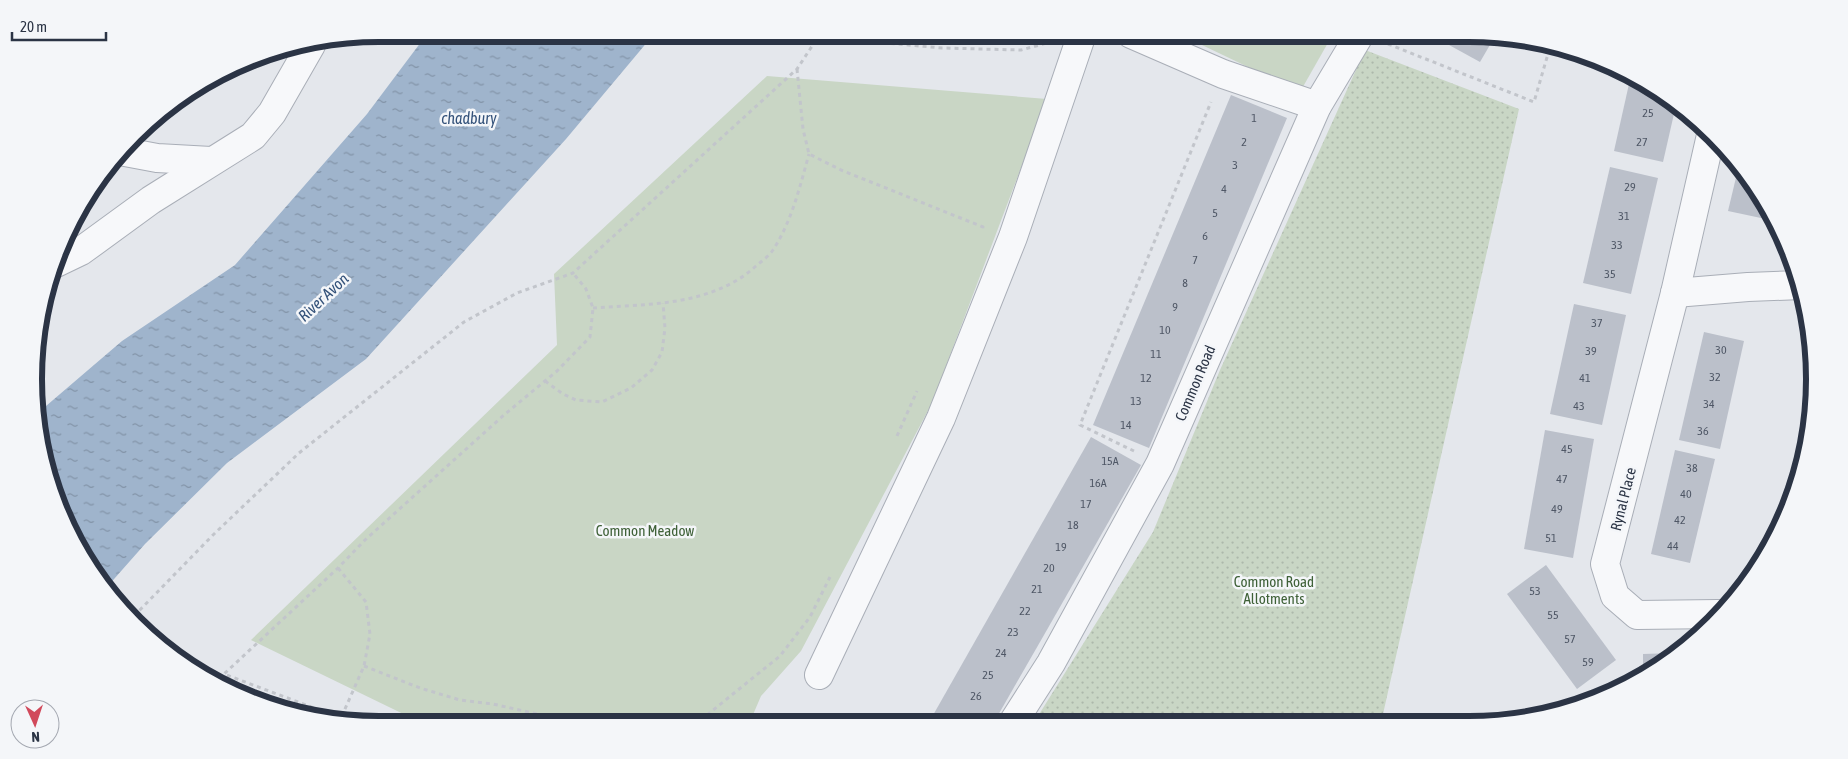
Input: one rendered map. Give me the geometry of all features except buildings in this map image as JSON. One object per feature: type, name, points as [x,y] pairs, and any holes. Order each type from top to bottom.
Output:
[{"type":"street","points":[[819,675],[941,418],[1013,237],[1079,42]]},
{"type":"street","points":[[1149,42],[1223,74],[1317,106]]},
{"type":"street","name":"Common Road","points":[[1017,716],[1051,663],[1160,464],[1317,106],[1366,42]]},
{"type":"street","points":[[65,259],[81,252],[151,200],[253,136],[268,119],[309,50]]},
{"type":"street","name":"Rynal Place","points":[[1709,143],[1675,293],[1605,564],[1614,596],[1637,615],[1711,614]]},
{"type":"street","points":[[130,153],[157,158],[211,161]]},
{"type":"street","points":[[1675,293],[1792,285]]},
{"type":"path","points":[[137,613],[213,535],[299,453],[456,328],[517,293],[572,273],[797,69],[816,42]]},
{"type":"path","points":[[881,42],[942,48],[1021,50],[1052,42]]},
{"type":"path","points":[[1383,42],[1534,102],[1548,52]]},
{"type":"path","points":[[593,308],[672,302],[712,293],[745,276],[772,251],[792,212],[809,154],[803,129],[797,69]]},
{"type":"path","points":[[1160,464],[1080,425],[1223,74]]},
{"type":"path","points":[[809,154],[841,170],[983,227],[980,236]]},
{"type":"path","points":[[322,712],[224,674],[338,568],[365,540],[557,371],[590,337],[593,308],[586,290],[572,273]]},
{"type":"path","points":[[545,381],[563,394],[576,400],[602,402],[630,388],[652,370],[662,352],[665,328],[664,303]]},
{"type":"path","points":[[896,437],[919,386]]},
{"type":"path","points":[[338,568],[366,602],[370,634],[364,666],[344,715]]},
{"type":"path","points":[[707,716],[780,656],[810,617],[831,574]]},
{"type":"path","points":[[364,666],[420,688],[460,700],[494,704],[540,716]]},
{"type":"green space","points":[[1196,42],[1328,42],[1300,92]]},
{"type":"green space","name":"Common Road Allotments","points":[[1365,50],[1519,109],[1383,716],[1038,716],[1153,532],[1220,370]]},
{"type":"green space","name":"Common Meadow","points":[[767,76],[1047,99],[932,403],[801,651],[761,696],[752,716],[407,716],[251,640],[557,345],[554,274]]},
{"type":"water","name":"chadbury","points":[[421,42],[647,42],[566,139],[366,359],[227,463],[145,544],[111,583],[77,529],[60,488],[49,445],[44,408],[122,341],[235,265],[367,114]]},
{"type":"water label","name":"River Avon","points":[[323,297]]}]
